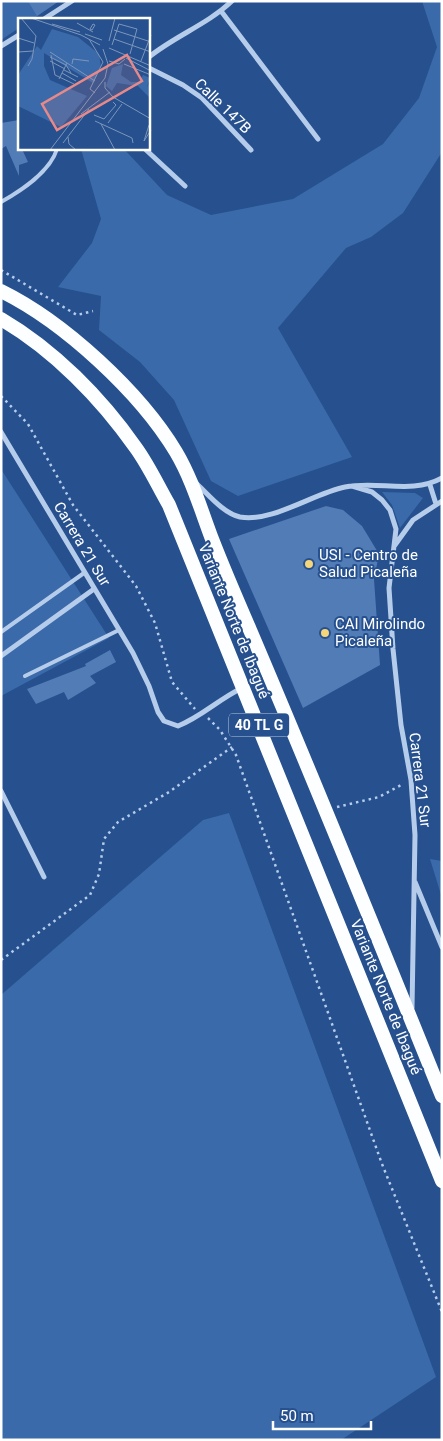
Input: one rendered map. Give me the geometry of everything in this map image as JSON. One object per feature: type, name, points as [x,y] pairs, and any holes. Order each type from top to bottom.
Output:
[{"type":"highway","name":"Variante Norte de Ibagué","points":[[1,291],[44,317],[85,350],[129,391],[176,452],[188,475],[220,559],[325,806],[442,1096]]},
{"type":"highway","name":"Variante Norte de Ibagué","points":[[1,319],[20,330],[62,364],[101,404],[137,449],[169,505],[442,1181]]},
{"type":"street","points":[[46,18],[72,1]]},
{"type":"street","points":[[150,56],[166,43],[221,11],[232,1]]},
{"type":"street","points":[[221,11],[318,139]]},
{"type":"street","points":[[1,46],[18,36]]},
{"type":"street","name":"Calle 147B","points":[[150,68],[183,85],[202,98],[251,150]]},
{"type":"street","points":[[146,150],[185,186]]},
{"type":"street","name":"Carrera 21 Sur","points":[[1,432],[119,630],[149,686],[158,712],[164,721],[178,726],[221,699],[244,688]]},
{"type":"street","points":[[188,475],[226,510],[239,517],[255,518],[352,486],[364,484],[415,488],[430,485],[442,478]]},
{"type":"street","points":[[430,485],[436,504]]},
{"type":"street","name":"Carrera 21 Sur","points":[[352,486],[372,492],[390,510],[396,529],[389,588],[393,649],[415,835],[412,1019]]},
{"type":"street","name":"Carrera 21 Sur","points":[[395,546],[413,520],[442,501]]},
{"type":"street","points":[[1,656],[94,589]]},
{"type":"street","points":[[1,791],[44,877]]},
{"type":"street","points":[[414,879],[442,947]]},
{"type":"lane","points":[[1,202],[22,190],[54,159],[57,150]]},
{"type":"lane","points":[[1,632],[84,573]]},
{"type":"lane","points":[[25,676],[119,630]]},
{"type":"path","points":[[1,270],[77,315],[93,311]]},
{"type":"path","points":[[1,396],[28,424],[74,505],[136,586],[155,622],[172,682],[189,704],[220,730],[232,747],[382,1164],[442,1312]]},
{"type":"path","points":[[1,960],[90,895],[99,874],[104,839],[118,822],[169,792],[232,747]]},
{"type":"path","points":[[325,806],[343,807],[379,797],[410,780]]},
{"type":"shaded area","points":[[1,1],[59,1],[34,18],[18,18],[18,29],[1,40]]},
{"type":"shaded area","points":[[422,1],[442,1],[442,152],[403,213],[371,237],[346,248],[278,328],[352,457],[238,496],[211,481],[174,400],[140,362],[99,330],[101,296],[58,287],[92,243],[101,219],[81,150],[125,150],[167,195],[211,215],[293,199],[383,144],[419,98],[437,47]]},
{"type":"shaded area","points":[[1,469],[109,638],[1,696]]},
{"type":"shaded area","points":[[382,492],[415,493],[423,498],[400,528],[392,505]]},
{"type":"shaded area","points":[[229,813],[436,1377],[341,1440],[1,1440],[1,995],[203,820]]},
{"type":"shaded area","points":[[430,859],[442,861],[442,898]]},
{"type":"building","points":[[28,1],[59,1],[37,16]]},
{"type":"building","points":[[18,120],[18,150],[22,150],[28,162],[19,165],[19,176],[6,146],[1,149],[1,123]]},
{"type":"building","points":[[326,506],[343,510],[362,526],[379,554],[374,579],[380,665],[303,708],[229,539]]},
{"type":"building","points":[[110,650],[116,662],[90,676],[96,683],[68,700],[64,692],[36,704],[27,689],[86,666],[85,664]]},
{"type":"place","name":"USI - Centro de Salud Picaleña","points":[[309,564]]},
{"type":"place","name":"CAI Mirolindo Picaleña","points":[[325,633]]}]
